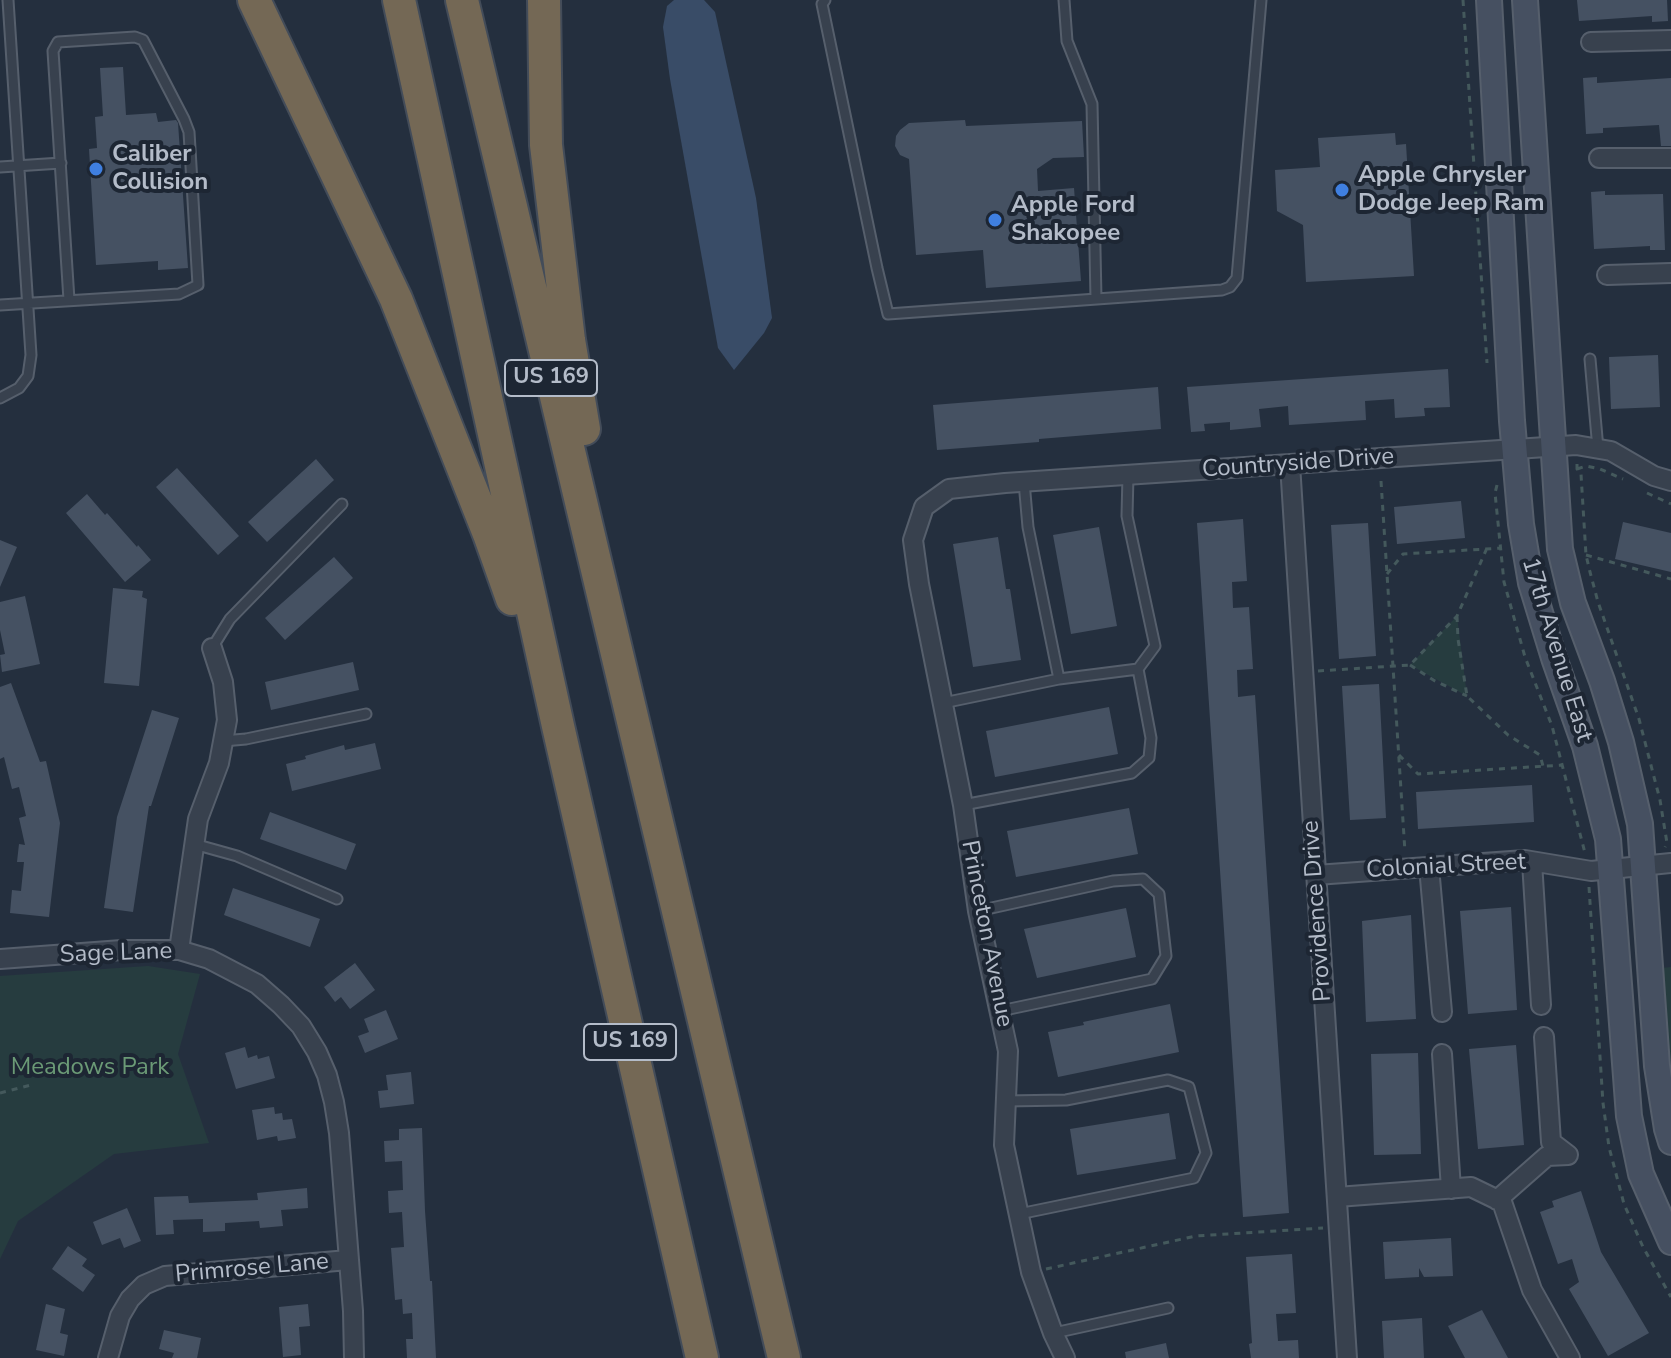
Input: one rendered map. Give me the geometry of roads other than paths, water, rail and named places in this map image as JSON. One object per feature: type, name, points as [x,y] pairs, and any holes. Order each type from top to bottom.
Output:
[{"type":"highway","points":[[254,0],[396,299],[489,534],[558,726]]},
{"type":"highway","name":"US 169","points":[[399,0],[558,726],[702,1358]]},
{"type":"highway","name":"US 169","points":[[462,0],[784,1358]]},
{"type":"highway","points":[[544,0],[546,145],[569,340],[641,755]]},
{"type":"street","name":"17th Avenue East","points":[[1489,0],[1521,524],[1531,583],[1585,746],[1608,839],[1629,1116],[1641,1174],[1671,1242]]},
{"type":"street","name":"17th Avenue East","points":[[1525,0],[1564,446],[1560,549],[1573,603],[1621,742],[1640,824],[1657,864],[1657,1066],[1671,1142]]},
{"type":"street","points":[[1591,42],[1671,40]]},
{"type":"street","points":[[1599,158],[1671,158]]},
{"type":"street","points":[[1607,275],[1671,273]]},
{"type":"street","name":"Countryside Drive","points":[[924,507],[949,489],[1564,446],[1611,451],[1654,476],[1671,481]]},
{"type":"street","name":"Providence Drive","points":[[1290,464],[1347,1358]]},
{"type":"street","name":"Princeton Avenue","points":[[924,507],[913,540],[919,584],[963,805],[978,911],[1008,1051],[1004,1145],[1031,1272],[1065,1358]]},
{"type":"street","points":[[179,950],[198,819],[219,763],[227,720],[223,682],[212,648]]},
{"type":"street","name":"Colonial Street","points":[[1316,875],[1525,860],[1591,871],[1657,864]]},
{"type":"street","points":[[1532,862],[1541,1005]]},
{"type":"street","points":[[1429,867],[1442,1012]]},
{"type":"street","name":"Sage Lane","points":[[0,959],[122,950],[179,950],[209,959],[257,984],[301,1026],[327,1075],[339,1133],[354,1358]]},
{"type":"street","points":[[1497,1200],[1547,1156],[1568,1155],[1551,1142],[1544,1037]]},
{"type":"street","points":[[1442,1054],[1451,1189]]},
{"type":"street","points":[[1337,1197],[1471,1187],[1502,1202],[1532,1290],[1570,1358]]},
{"type":"street","name":"Primrose Lane","points":[[108,1358],[120,1316],[130,1299],[144,1285],[165,1276],[348,1260]]},
{"type":"lane","points":[[0,398],[19,388],[28,376],[31,355],[8,0]]},
{"type":"lane","points":[[825,0],[822,4],[888,314],[1230,287],[1237,278],[1261,0]]},
{"type":"lane","points":[[1064,0],[1067,41],[1092,104],[1096,299]]},
{"type":"lane","points":[[0,305],[179,294],[198,285],[189,132],[143,40],[135,37],[58,42],[53,51],[69,300]]},
{"type":"lane","points":[[0,167],[61,163]]},
{"type":"lane","points":[[1590,359],[1598,449]]},
{"type":"lane","points":[[943,703],[1059,679],[1138,669],[1155,646],[1127,516],[1128,475]]},
{"type":"lane","points":[[1024,482],[1028,527],[1059,679]]},
{"type":"lane","points":[[212,648],[230,619],[342,504]]},
{"type":"lane","points":[[963,805],[1132,773],[1149,758],[1151,738],[1138,669]]},
{"type":"lane","points":[[223,741],[366,714]]},
{"type":"lane","points":[[194,844],[237,856],[337,899]]},
{"type":"lane","points":[[978,911],[1113,881],[1143,879],[1159,894],[1166,956],[1152,979],[1000,1011]]},
{"type":"lane","points":[[1005,1101],[1066,1100],[1168,1080],[1189,1087],[1206,1153],[1194,1178],[1019,1214]]},
{"type":"lane","points":[[1053,1333],[1168,1308]]},
{"type":"water","points":[[674,0],[704,0],[715,12],[756,198],[772,318],[734,370],[718,348],[670,79],[663,27],[667,6]]},
{"type":"place","name":"Caliber Collision","points":[[96,169]]},
{"type":"place","name":"Apple Chrysler Dodge Jeep Ram","points":[[1342,190]]},
{"type":"place","name":"Apple Ford Shakopee","points":[[995,220]]},
{"type":"park label","name":"Meadows Park","points":[[90,1068]]}]
